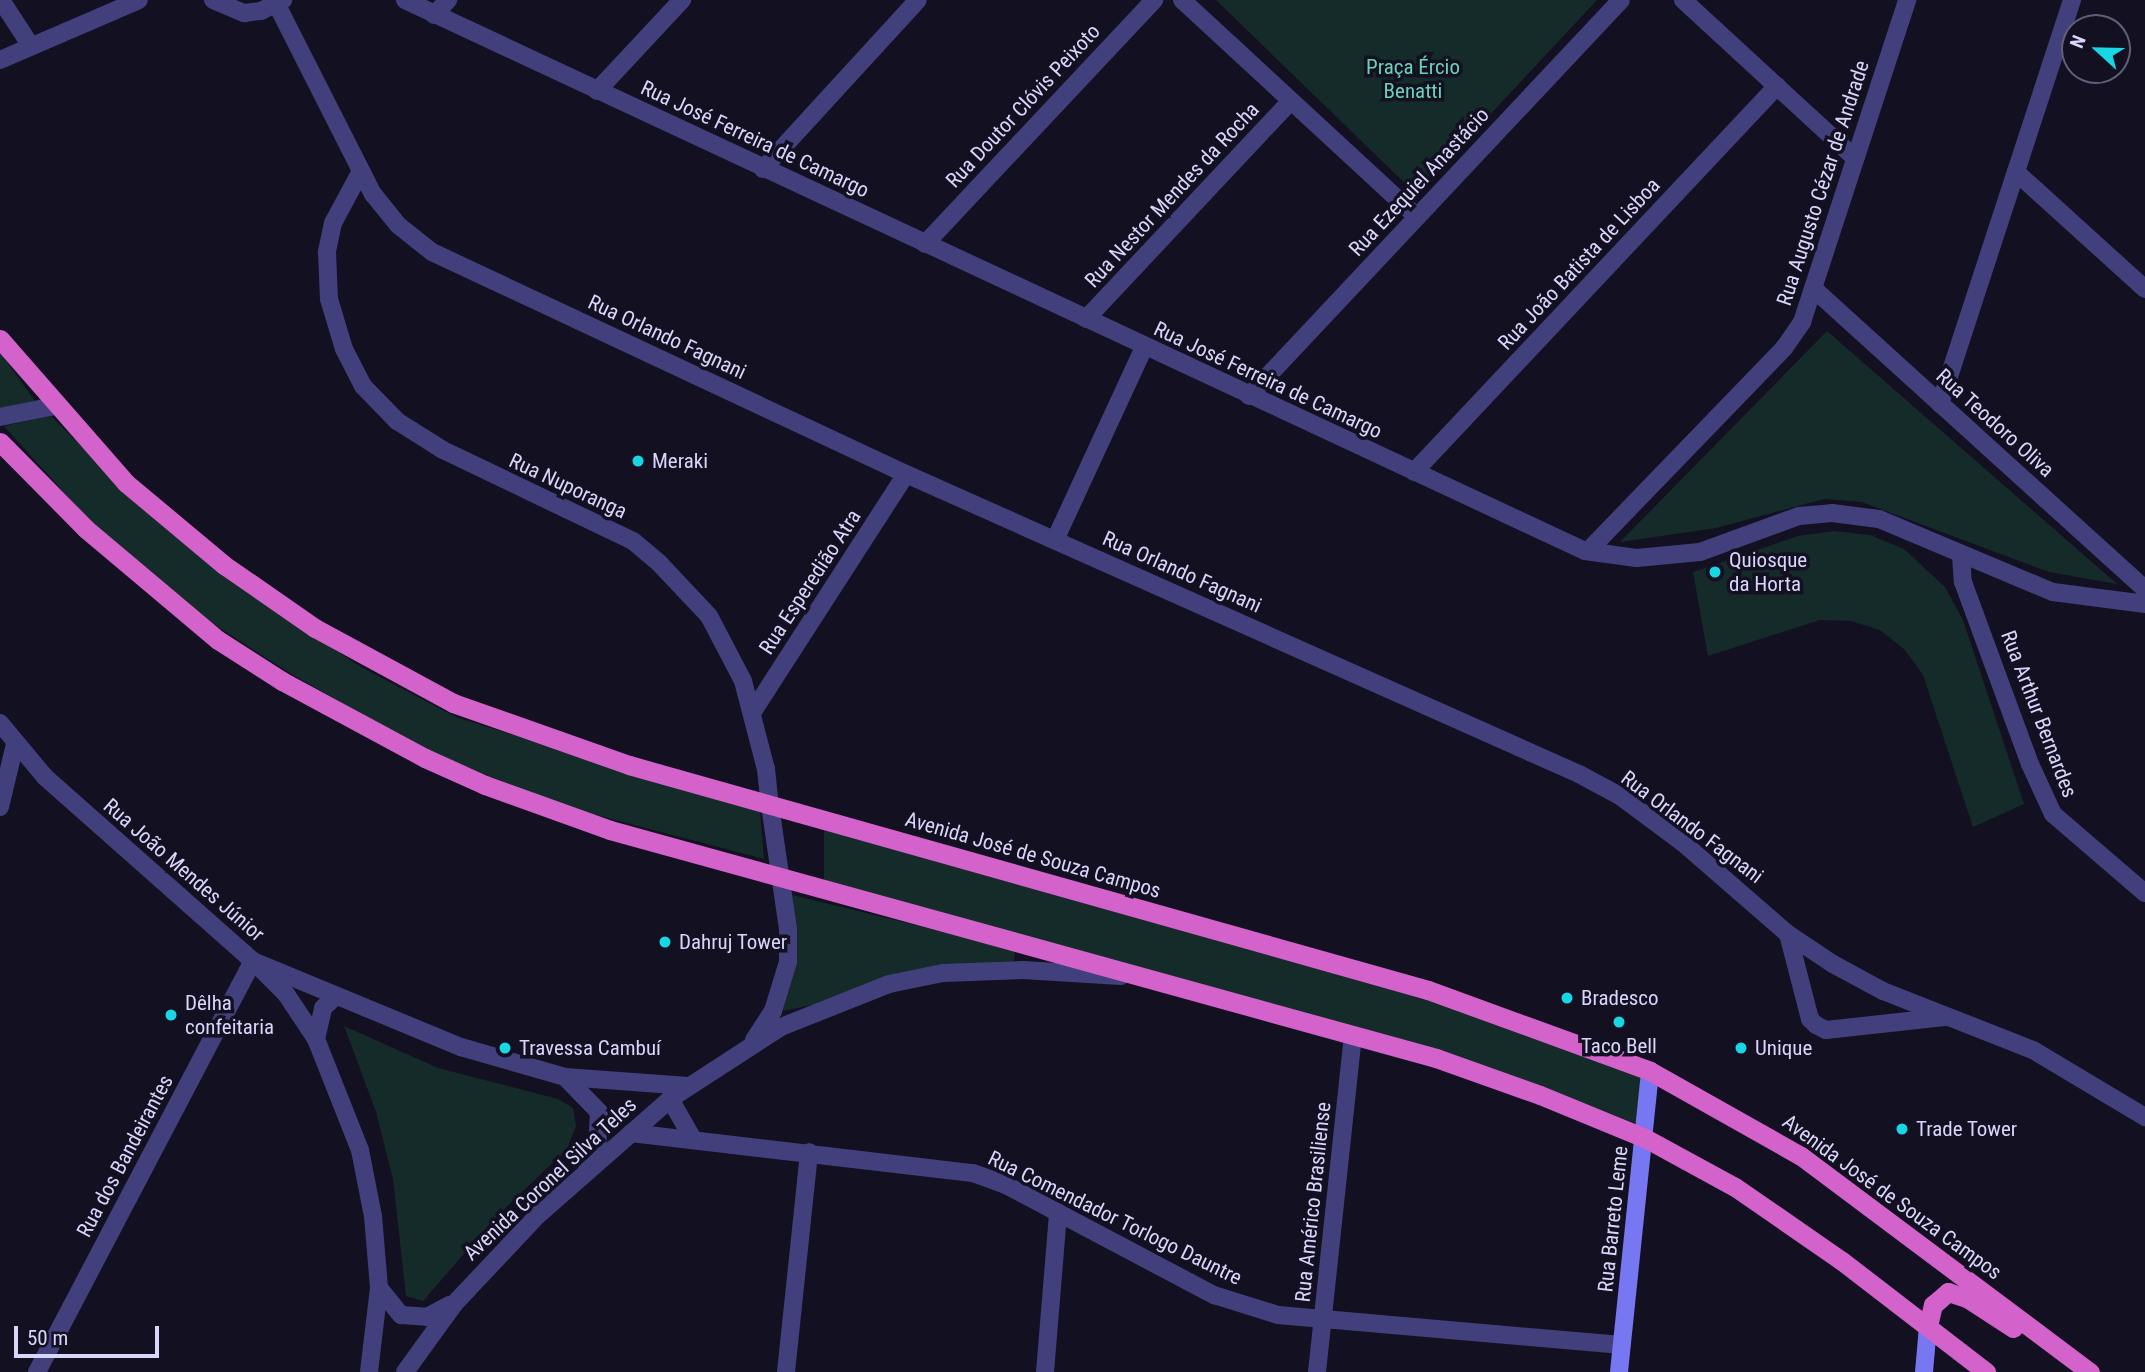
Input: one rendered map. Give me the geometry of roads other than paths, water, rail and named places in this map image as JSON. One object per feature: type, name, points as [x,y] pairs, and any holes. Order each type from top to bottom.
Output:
[{"type":"highway","name":"Avenida José de Souza Campos","points":[[0,339],[55,406],[126,483],[224,565],[315,628],[402,676],[508,726],[770,805],[1428,990],[1650,1071],[1801,1156],[2090,1372]]},
{"type":"highway","points":[[0,442],[86,529],[165,599],[282,681],[485,785],[610,830],[1436,1058],[1644,1138],[1746,1194],[1928,1326],[1986,1372]]},
{"type":"highway","points":[[1928,1326],[1940,1296],[1958,1293],[2090,1372]]},
{"type":"main road","name":"Rua Barreto Leme","points":[[1619,1372],[1650,1071]]},
{"type":"main road","points":[[1924,1372],[1928,1326]]},
{"type":"street","points":[[1,0],[32,46]]},
{"type":"street","points":[[0,60],[139,0]]},
{"type":"street","points":[[213,0],[244,13],[280,2]]},
{"type":"street","name":"Rua José Ferreira de Camargo","points":[[405,0],[1250,396],[1588,551],[1637,558],[1700,552],[1799,516],[1832,513],[1879,519],[1961,556],[2053,592],[2145,604]]},
{"type":"street","points":[[434,15],[448,0]]},
{"type":"street","points":[[597,91],[682,0]]},
{"type":"street","points":[[763,169],[918,0]]},
{"type":"street","name":"Rua Doutor Clóvis Peixoto","points":[[925,244],[1154,0]]},
{"type":"street","points":[[1182,0],[1417,217]]},
{"type":"street","name":"Rua Ezequiel Anastácio","points":[[1250,396],[1621,0]]},
{"type":"street","points":[[1683,0],[1856,158]]},
{"type":"street","name":"Rua Augusto Cézar de Andrade","points":[[1588,551],[1784,348],[1815,290],[1907,0]]},
{"type":"street","points":[[1940,404],[2072,0]]},
{"type":"street","name":"Rua Orlando Fagnani","points":[[280,2],[361,171],[398,225],[432,252],[906,474],[1610,791],[1721,873],[1788,934],[1882,991],[2033,1050],[2145,1117]]},
{"type":"street","name":"Rua João Batista de Lisboa","points":[[1414,472],[1777,86]]},
{"type":"street","name":"Rua Nestor Mendes da Rocha","points":[[1086,319],[1291,101]]},
{"type":"street","name":"Rua Nuporanga","points":[[361,171],[333,223],[327,252],[329,299],[344,349],[363,386],[397,421],[443,450],[642,549],[709,616],[743,681],[752,713],[770,805],[778,876]]},
{"type":"street","points":[[2016,172],[2145,289]]},
{"type":"street","name":"Rua Teodoro Oliva","points":[[1815,290],[2145,589]]},
{"type":"street","points":[[1055,540],[1144,346]]},
{"type":"street","points":[[0,417],[55,406]]},
{"type":"street","name":"Rua Esperedião Atra","points":[[752,713],[906,474]]},
{"type":"street","name":"Rua Arthur Bernardes","points":[[1961,556],[1963,582],[2030,764],[2053,814],[2145,893]]},
{"type":"street","name":"Rua João Mendes Júnior","points":[[0,723],[15,744],[121,848],[253,961],[461,1047],[565,1077]]},
{"type":"street","points":[[0,807],[15,744]]},
{"type":"street","name":"Avenida Coronel Silva Teles","points":[[750,1045],[773,1012],[788,962],[788,929],[778,876]]},
{"type":"street","points":[[1788,934],[1806,1004],[1816,1025],[1826,1030],[1951,1017]]},
{"type":"street","points":[[253,961],[286,995],[316,1039],[360,1150],[373,1216],[379,1288],[369,1372]]},
{"type":"street","name":"Rua dos Bandeirantes","points":[[37,1372],[253,961]]},
{"type":"street","name":"Avenida Coronel Silva Teles","points":[[405,1372],[455,1303],[496,1256],[670,1099],[750,1045],[836,1002],[889,984],[943,973],[1023,970],[1147,978]]},
{"type":"street","points":[[316,1039],[323,1008],[336,996]]},
{"type":"street","name":"Rua Américo Brasiliense","points":[[1317,1372],[1353,1036]]},
{"type":"street","points":[[565,1077],[688,1086]]},
{"type":"street","points":[[565,1077],[590,1098],[599,1112],[597,1147],[584,1175]]},
{"type":"street","points":[[670,1099],[693,1139]]},
{"type":"street","name":"Rua Comendador Torlogo Dauntre","points":[[631,1133],[973,1173],[1058,1213],[1214,1295],[1278,1315],[1324,1322],[1622,1345]]},
{"type":"street","points":[[786,1372],[809,1152]]},
{"type":"street","points":[[1045,1372],[1058,1213]]},
{"type":"street","points":[[379,1288],[391,1307],[413,1318],[455,1303]]},
{"type":"place","name":"Meraki","points":[[638,461]]},
{"type":"place","name":"Quiosque da Horta","points":[[1715,572]]},
{"type":"place","name":"Dahruj Tower","points":[[665,942]]},
{"type":"place","name":"Bradesco","points":[[1567,998]]},
{"type":"place","name":"Dêlha confeitaria","points":[[171,1015]]},
{"type":"place","name":"Taco Bell","points":[[1619,1022]]},
{"type":"place","name":"Travessa Cambuí","points":[[505,1048]]},
{"type":"place","name":"Unique","points":[[1741,1048]]},
{"type":"place","name":"Trade Tower","points":[[1902,1129]]},
{"type":"park label","name":"Praça Ércio Benatti","points":[[1413,79]]}]
